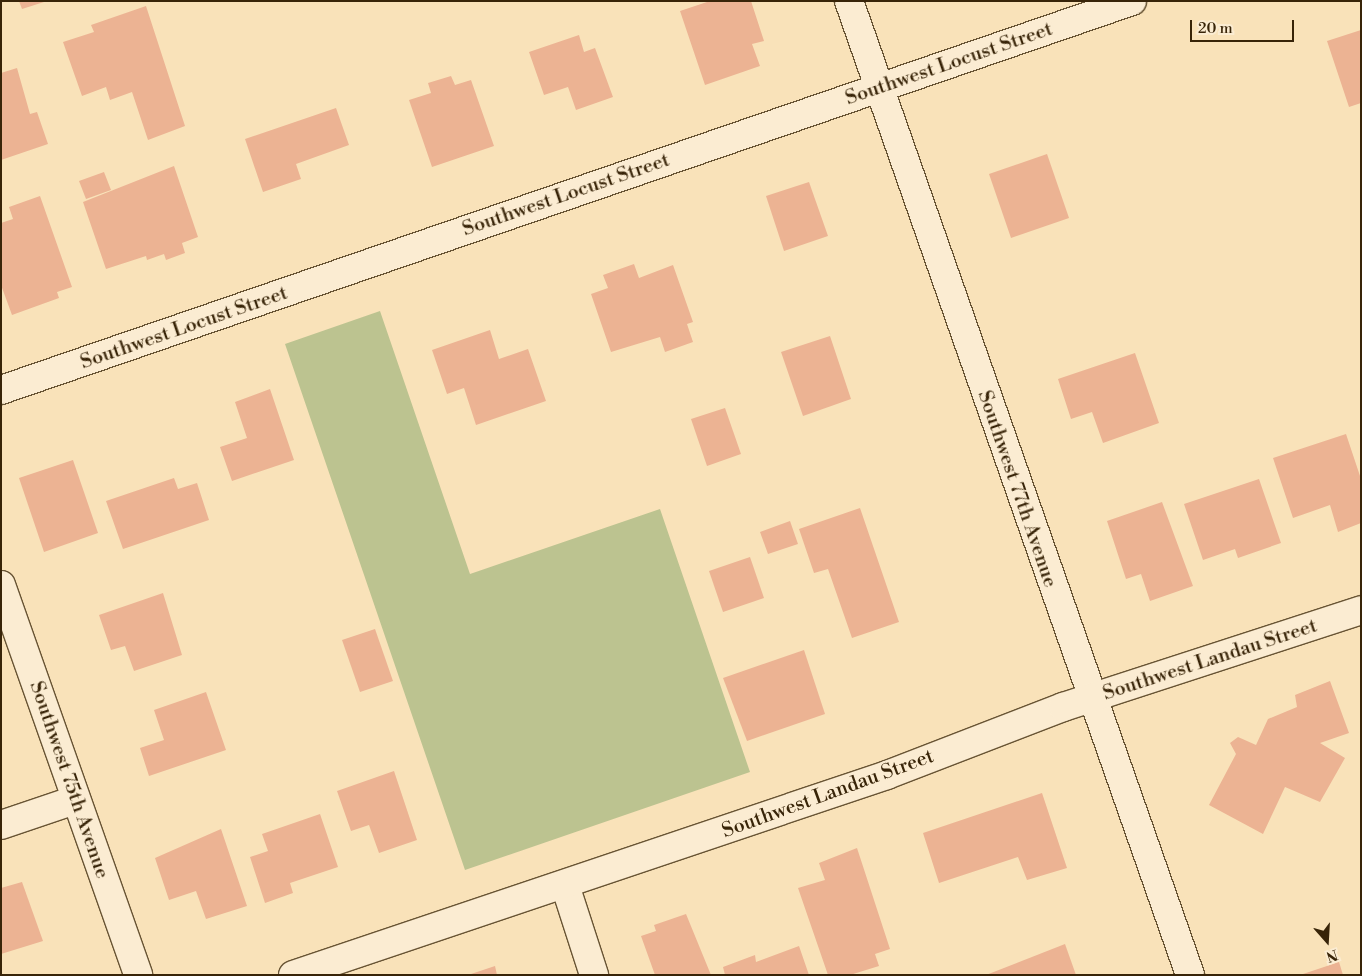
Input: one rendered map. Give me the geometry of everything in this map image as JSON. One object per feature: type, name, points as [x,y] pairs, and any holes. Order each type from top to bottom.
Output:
[{"type":"street","name":"Southwest 77th Avenue","points":[[849,1],[1049,583],[1094,698],[1190,975]]},
{"type":"street","name":"Southwest Locust Street","points":[[1,390],[1132,1]]},
{"type":"street","name":"Southwest 75th Avenue","points":[[1,585],[138,975]]},
{"type":"street","name":"Southwest Landau Street","points":[[293,975],[887,775],[1094,698],[1361,610]]},
{"type":"street","points":[[1,826],[75,800]]},
{"type":"street","points":[[565,885],[594,975]]},
{"type":"green space","points":[[380,311],[470,574],[660,509],[750,772],[465,870],[285,344]]},
{"type":"building","points":[[19,1],[44,1],[44,2],[22,9]]},
{"type":"building","points":[[710,1],[751,1],[764,41],[752,44],[760,66],[705,85],[680,11]]},
{"type":"building","points":[[146,6],[185,126],[148,140],[132,92],[110,100],[106,87],[82,96],[63,42],[94,32],[91,25]]},
{"type":"building","points":[[1361,30],[1361,103],[1349,107],[1327,41]]},
{"type":"building","points":[[579,35],[584,52],[595,48],[613,97],[576,110],[568,87],[544,95],[529,52]]},
{"type":"building","points":[[17,68],[30,114],[37,112],[48,144],[1,160],[1,73]]},
{"type":"building","points":[[451,76],[455,85],[471,80],[494,146],[432,167],[409,100],[431,93],[428,83]]},
{"type":"building","points":[[336,108],[349,145],[296,164],[301,179],[263,192],[245,139]]},
{"type":"building","points":[[1047,154],[1069,218],[1011,238],[989,174]]},
{"type":"building","points":[[174,166],[198,237],[182,243],[185,253],[166,260],[164,254],[147,260],[146,256],[106,269],[83,202]]},
{"type":"building","points":[[104,172],[111,190],[86,199],[79,181]]},
{"type":"building","points":[[809,182],[828,236],[784,251],[766,196]]},
{"type":"building","points":[[40,196],[72,287],[57,292],[59,298],[12,315],[1,285],[1,223],[13,219],[9,207]]},
{"type":"building","points":[[634,264],[639,278],[673,265],[693,322],[687,324],[693,342],[665,352],[660,337],[611,352],[591,294],[608,288],[603,275]]},
{"type":"building","points":[[490,330],[499,359],[528,349],[546,401],[476,425],[464,388],[447,394],[432,350]]},
{"type":"building","points":[[830,336],[851,399],[803,416],[781,352]]},
{"type":"building","points":[[1135,353],[1159,423],[1103,443],[1092,412],[1071,419],[1058,379]]},
{"type":"building","points":[[270,389],[294,460],[232,481],[220,447],[247,438],[235,402]]},
{"type":"building","points":[[725,408],[741,454],[707,466],[691,419]]},
{"type":"building","points":[[1346,434],[1361,479],[1361,523],[1338,532],[1330,505],[1293,518],[1273,458]]},
{"type":"building","points":[[73,460],[98,533],[44,552],[19,478]]},
{"type":"building","points":[[174,478],[178,489],[197,483],[209,520],[123,549],[106,501]]},
{"type":"building","points":[[1259,479],[1281,543],[1238,558],[1235,549],[1203,560],[1184,504]]},
{"type":"building","points":[[1162,502],[1193,586],[1150,601],[1141,574],[1126,579],[1107,521]]},
{"type":"building","points":[[860,508],[899,622],[852,638],[828,569],[814,573],[799,529]]},
{"type":"building","points":[[790,521],[798,544],[768,554],[760,532]]},
{"type":"building","points":[[750,557],[764,598],[723,612],[709,571]]},
{"type":"building","points":[[163,593],[182,655],[134,671],[125,646],[111,650],[99,615]]},
{"type":"building","points":[[375,629],[393,681],[360,692],[342,640]]},
{"type":"building","points":[[804,650],[825,714],[747,741],[723,678]]},
{"type":"building","points":[[1330,681],[1349,733],[1320,743],[1345,758],[1320,802],[1285,787],[1263,834],[1209,805],[1236,754],[1230,743],[1238,737],[1256,745],[1268,719],[1297,707],[1295,695]]},
{"type":"building","points":[[206,692],[226,750],[149,776],[140,748],[164,740],[154,710]]},
{"type":"building","points":[[394,771],[417,840],[379,853],[369,825],[351,831],[337,791]]},
{"type":"building","points":[[1042,793],[1067,868],[1027,880],[1018,857],[939,883],[923,833]]},
{"type":"building","points":[[320,814],[338,867],[290,883],[293,893],[265,903],[250,857],[268,851],[262,834]]},
{"type":"building","points":[[221,829],[247,906],[206,919],[196,891],[169,900],[155,858]]},
{"type":"building","points":[[857,848],[890,949],[875,954],[879,966],[850,975],[828,975],[798,888],[825,880],[819,863]]},
{"type":"building","points":[[22,882],[43,941],[1,954],[1,888]]},
{"type":"building","points":[[686,914],[711,975],[655,975],[641,936],[656,931],[654,925]]},
{"type":"building","points":[[1065,944],[1076,975],[986,975]]},
{"type":"building","points":[[799,946],[809,975],[725,975],[723,967],[755,955],[756,962]]},
{"type":"building","points":[[1339,962],[1343,975],[1303,975],[1303,974]]},
{"type":"building","points":[[495,966],[497,975],[471,975],[471,974]]}]
